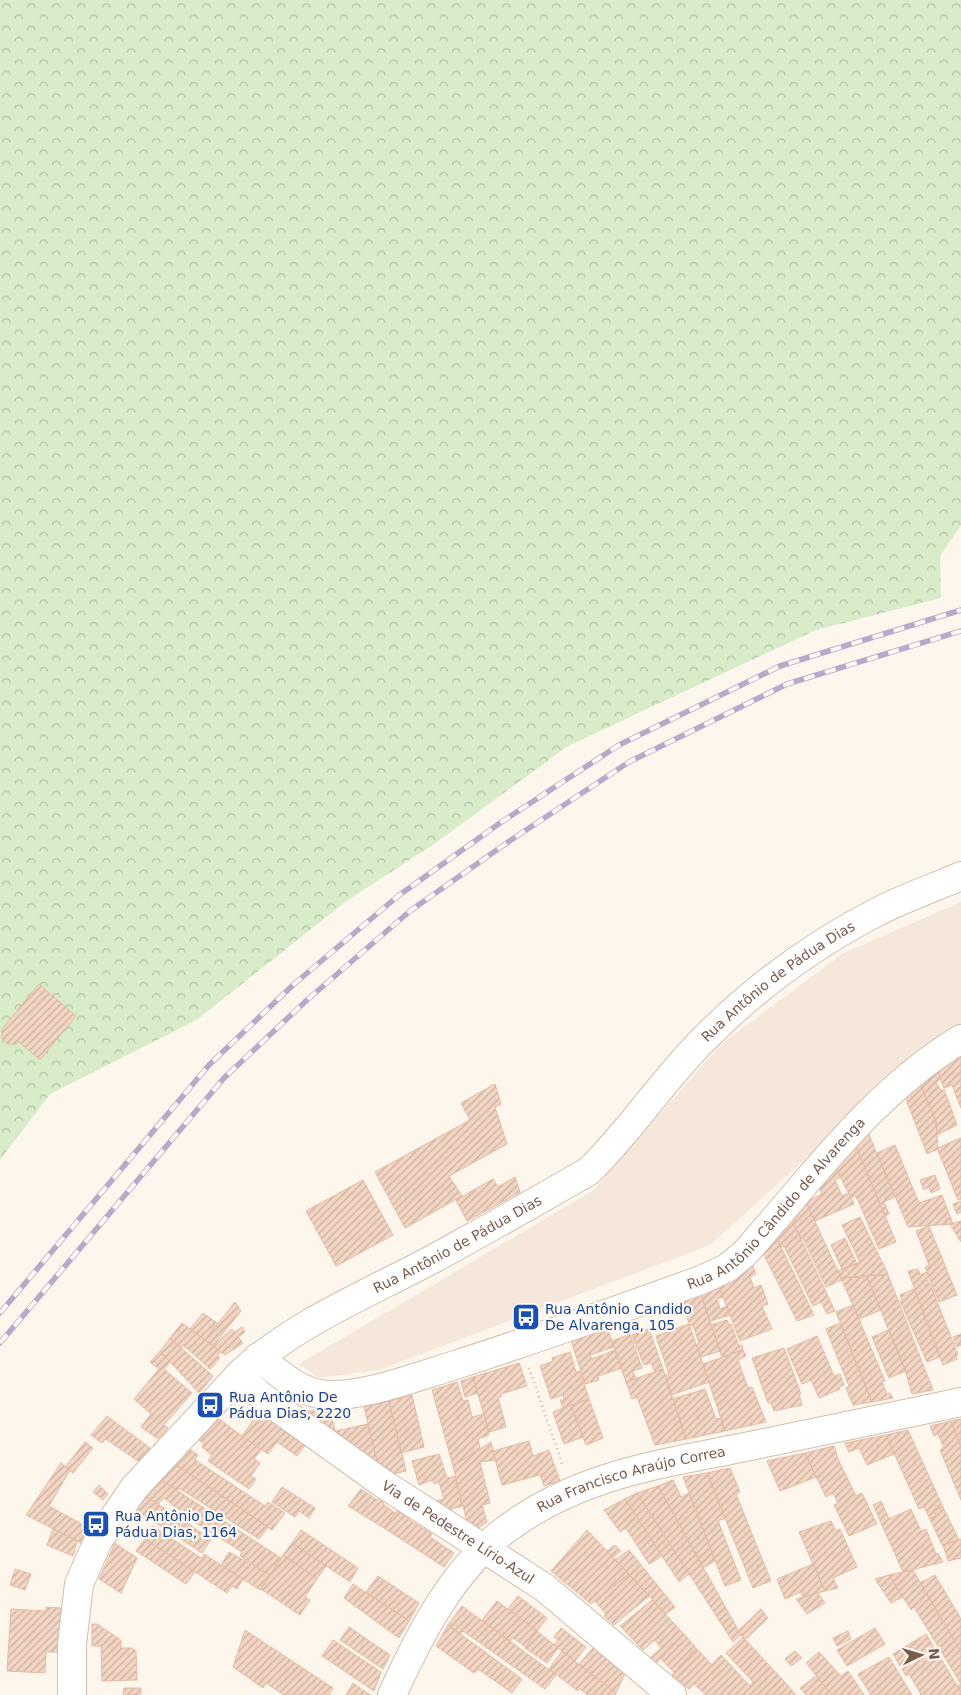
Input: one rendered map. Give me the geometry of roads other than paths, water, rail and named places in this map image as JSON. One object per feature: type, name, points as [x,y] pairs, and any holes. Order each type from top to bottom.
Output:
[{"type":"street","name":"Rua Antônio de Pádua Dias","points":[[72,1695],[72,1644],[79,1584],[98,1541],[134,1488],[258,1357],[296,1332],[589,1171],[609,1152],[659,1088],[706,1037],[789,966],[878,911],[961,876]]},
{"type":"street","name":"Rua Antônio Cândido de Alvarenga","points":[[258,1357],[299,1387],[318,1394],[339,1396],[408,1380],[520,1344],[701,1280],[726,1268],[745,1253],[840,1144],[885,1097],[918,1069],[961,1039]]},
{"type":"street","name":"Via de Pedestre Lírio-Azul","points":[[238,1376],[261,1396],[382,1483],[545,1588],[672,1695]]},
{"type":"street","name":"Rua Francisco Araújo Correa","points":[[392,1695],[406,1664],[449,1588],[504,1531],[572,1490],[625,1472],[961,1402]]},
{"type":"railway","points":[[0,1313],[209,1065],[293,985],[398,896],[500,823],[619,745],[780,666],[961,610]]},
{"type":"railway","points":[[0,1343],[224,1078],[307,1000],[410,911],[511,840],[629,762],[787,684],[961,631]]},
{"type":"place","name":"Rua Antônio Candido De Alvarenga, 105","points":[[526,1317]]},
{"type":"place","name":"Rua Antônio De Pádua Dias, 2220","points":[[210,1405]]},
{"type":"place","name":"Rua Antônio De Pádua Dias, 1164","points":[[96,1524]]}]
